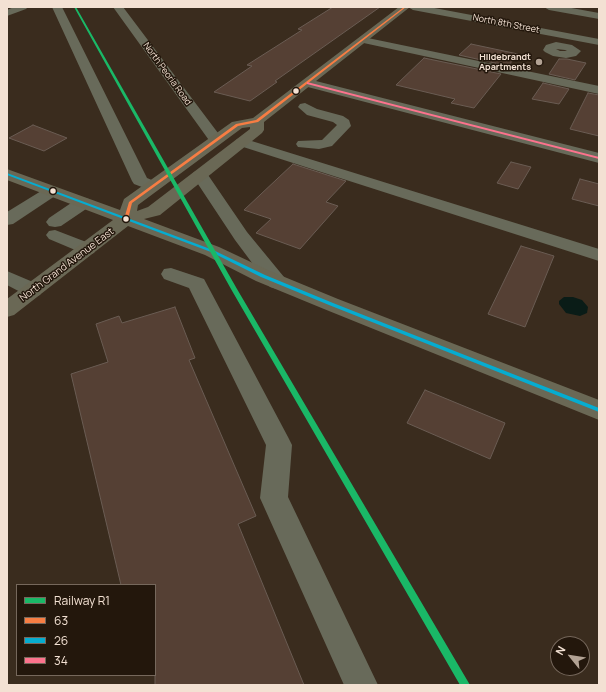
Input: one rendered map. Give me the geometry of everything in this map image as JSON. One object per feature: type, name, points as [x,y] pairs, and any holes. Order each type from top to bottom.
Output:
[{"type":"main road","name":"North Grand Avenue East","points":[[126,219],[130,203],[237,125],[257,121],[405,7]]},
{"type":"main road","name":"North Grand Avenue East","points":[[7,310],[126,219],[154,211],[257,130],[257,121]]},
{"type":"main road","points":[[7,174],[212,251],[277,282],[599,410]]},
{"type":"street","points":[[7,13],[23,7]]},
{"type":"street","points":[[57,7],[140,181],[153,186]]},
{"type":"street","name":"North Peoria Road","points":[[118,7],[150,53],[216,140]]},
{"type":"street","name":"North 8th Street","points":[[413,7],[599,42]]},
{"type":"street","points":[[549,7],[599,16]]},
{"type":"street","points":[[548,32],[555,36],[560,44],[582,39]]},
{"type":"street","points":[[363,40],[599,90]]},
{"type":"street","points":[[308,83],[599,158]]},
{"type":"street","points":[[356,114],[373,99]]},
{"type":"street","points":[[303,144],[319,145],[327,143],[344,126],[344,123],[338,119],[312,112],[305,107]]},
{"type":"street","points":[[242,142],[599,255]]},
{"type":"street","points":[[200,175],[241,236],[277,282]]},
{"type":"street","points":[[7,220],[52,191]]},
{"type":"street","points":[[83,203],[55,229],[87,249]]},
{"type":"street","points":[[171,274],[197,284],[279,445],[274,498],[360,685]]},
{"type":"street","points":[[7,277],[33,290]]},
{"type":"water","points":[[564,297],[573,297],[582,300],[588,307],[587,313],[580,316],[566,313],[559,304],[559,301]]},
{"type":"building","points":[[333,7],[380,7],[275,81],[277,82],[250,101],[214,92],[252,66],[247,65],[302,30],[298,29]]},
{"type":"building","points":[[471,44],[518,54],[508,66],[459,55]]},
{"type":"building","points":[[424,58],[501,74],[474,108],[451,103],[455,99],[396,85]]},
{"type":"building","points":[[559,59],[586,63],[575,80],[549,74]]},
{"type":"building","points":[[543,83],[569,89],[559,104],[532,99]]},
{"type":"building","points":[[588,93],[599,95],[599,136],[570,129]]},
{"type":"building","points":[[33,125],[67,138],[44,151],[9,138]]},
{"type":"building","points":[[511,162],[531,167],[518,189],[497,183]]},
{"type":"building","points":[[293,164],[346,181],[326,202],[338,206],[300,249],[256,233],[271,219],[244,210]]},
{"type":"building","points":[[580,179],[599,184],[599,206],[572,199]]},
{"type":"building","points":[[521,246],[554,256],[525,327],[488,314]]},
{"type":"building","points":[[175,307],[195,358],[189,360],[256,516],[238,524],[304,685],[155,685],[156,584],[121,584],[71,374],[108,362],[96,324],[119,316],[122,323]]},
{"type":"building","points":[[425,390],[505,423],[490,459],[407,423]]},
{"type":"rail line","name":"R1","points":[[75,7],[234,289],[465,685]]},
{"type":"transit line","name":"63","points":[[126,219],[130,203],[237,125],[257,121],[405,7]]},
{"type":"transit line","name":"34","points":[[308,83],[599,158]]},
{"type":"transit line","name":"26","points":[[7,174],[212,251],[263,276],[331,304],[599,410]]},
{"type":"place","name":"Hildebrandt Apartments","points":[[539,62]]}]
